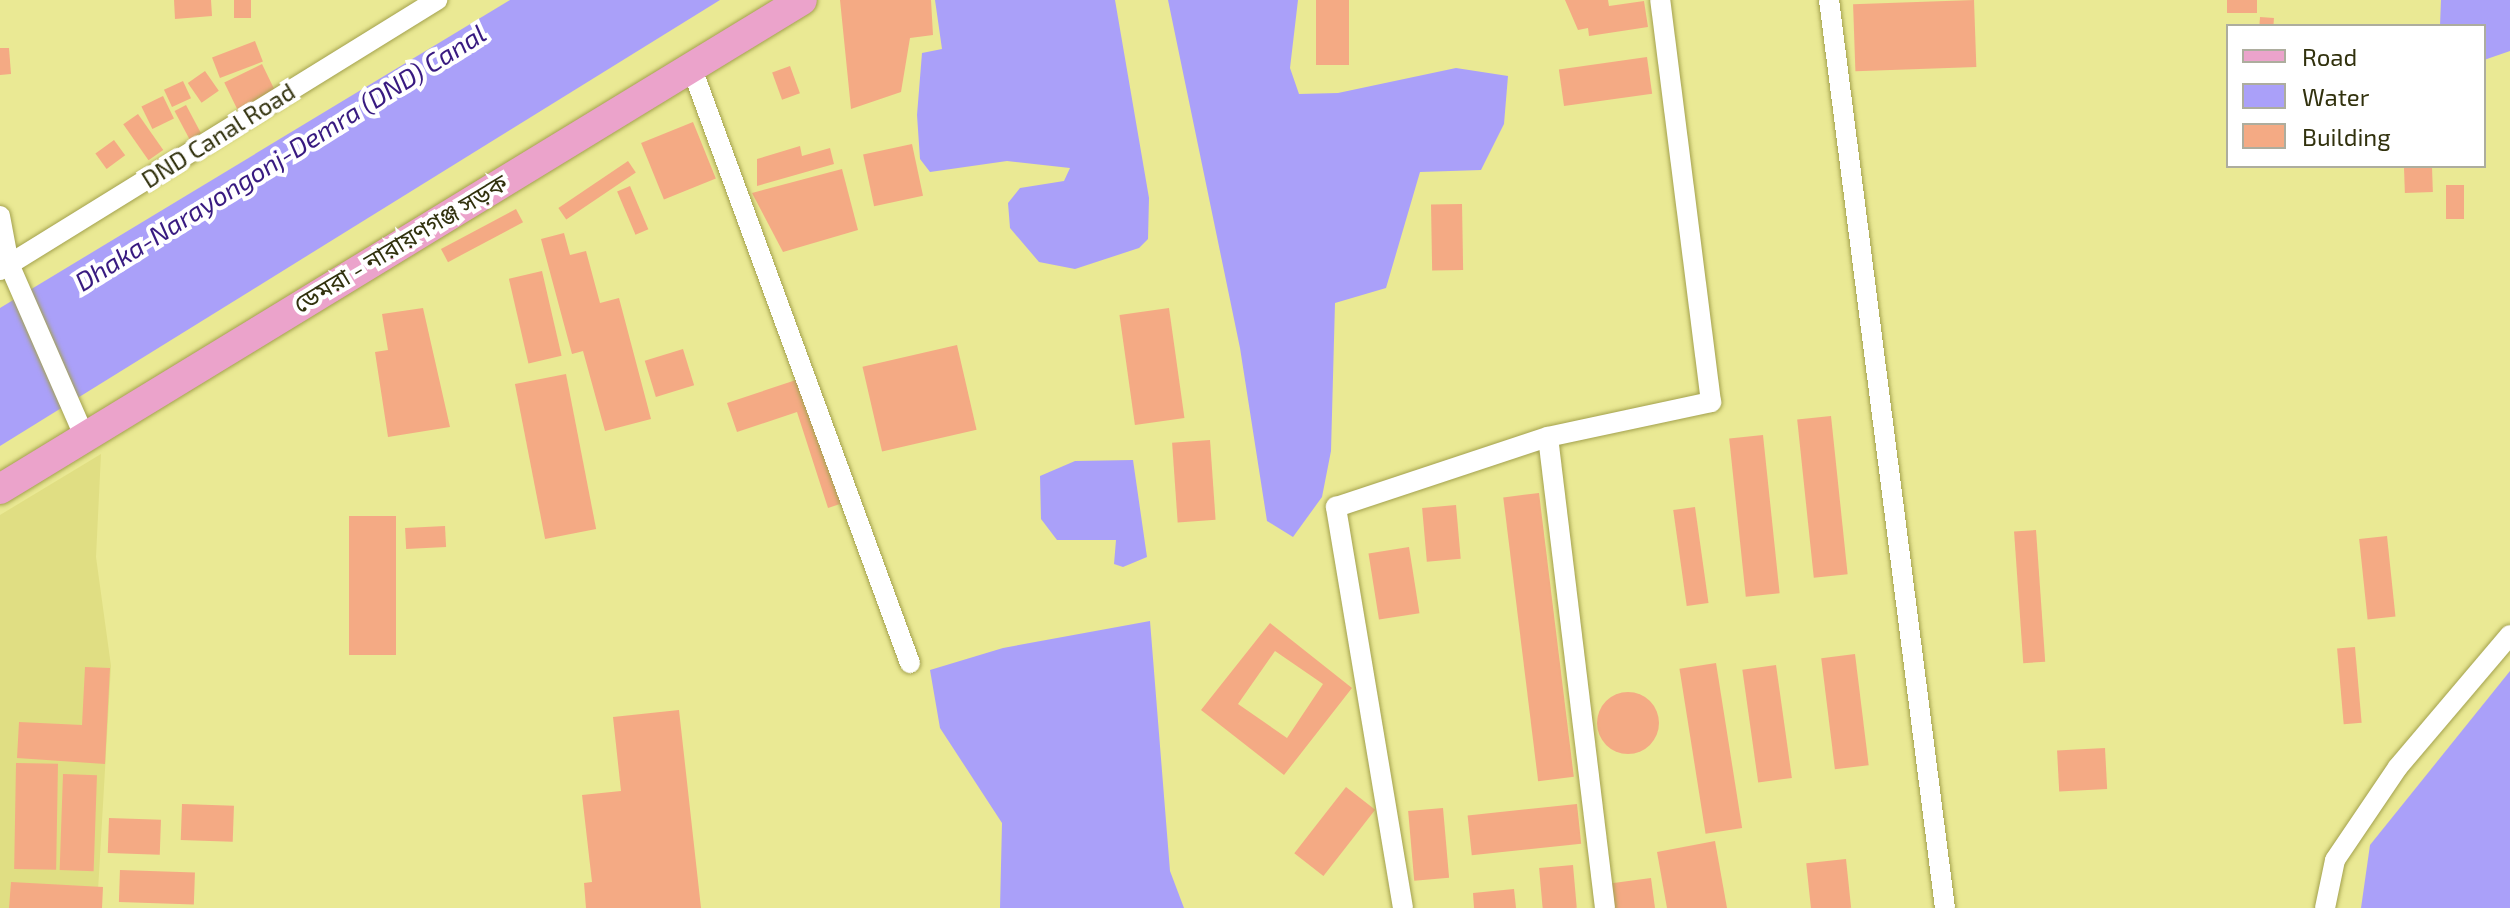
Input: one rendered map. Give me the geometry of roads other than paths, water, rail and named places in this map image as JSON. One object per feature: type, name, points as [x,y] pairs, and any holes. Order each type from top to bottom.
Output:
[{"type":"main road","name":"ডেমরা - নারায়ণগঞ্জ সড়ক","points":[[0,489],[83,433],[802,0]]},
{"type":"street","name":"DND Canal Road","points":[[5,267],[437,0]]},
{"type":"street","points":[[1403,908],[1336,507],[1548,437],[1711,402],[1660,0]]},
{"type":"street","points":[[1829,0],[1945,908]]},
{"type":"street","points":[[691,66],[910,663]]},
{"type":"street","points":[[0,216],[5,267],[83,433]]},
{"type":"street","points":[[1548,437],[1605,908]]},
{"type":"street","points":[[2325,908],[2335,860],[2358,825],[2510,635]]},
{"type":"water","name":"Dhaka-Narayongonj-Demra (DND) Canal","points":[[510,0],[720,0],[0,446],[0,308]]},
{"type":"water","points":[[935,0],[1115,0],[1149,198],[1148,239],[1139,248],[1075,269],[1039,262],[1010,228],[1008,203],[1020,188],[1064,181],[1070,168],[1007,161],[930,172],[920,159],[917,115],[922,53],[942,49]]},
{"type":"water","points":[[1168,0],[1298,0],[1290,68],[1299,94],[1338,93],[1456,68],[1508,76],[1504,124],[1481,170],[1420,172],[1386,288],[1335,303],[1331,451],[1322,497],[1293,537],[1267,521],[1240,348]]},
{"type":"water","points":[[2441,0],[2510,0],[2510,51],[2486,59],[2486,24],[2440,24]]},
{"type":"water","points":[[1133,460],[1147,557],[1123,567],[1114,564],[1116,540],[1057,540],[1041,519],[1040,476],[1075,461]]},
{"type":"water","points":[[1150,621],[1170,871],[1184,908],[1000,908],[1002,823],[940,728],[930,670],[1003,648]]},
{"type":"water","points":[[2510,671],[2510,908],[2361,908],[2370,845]]}]
